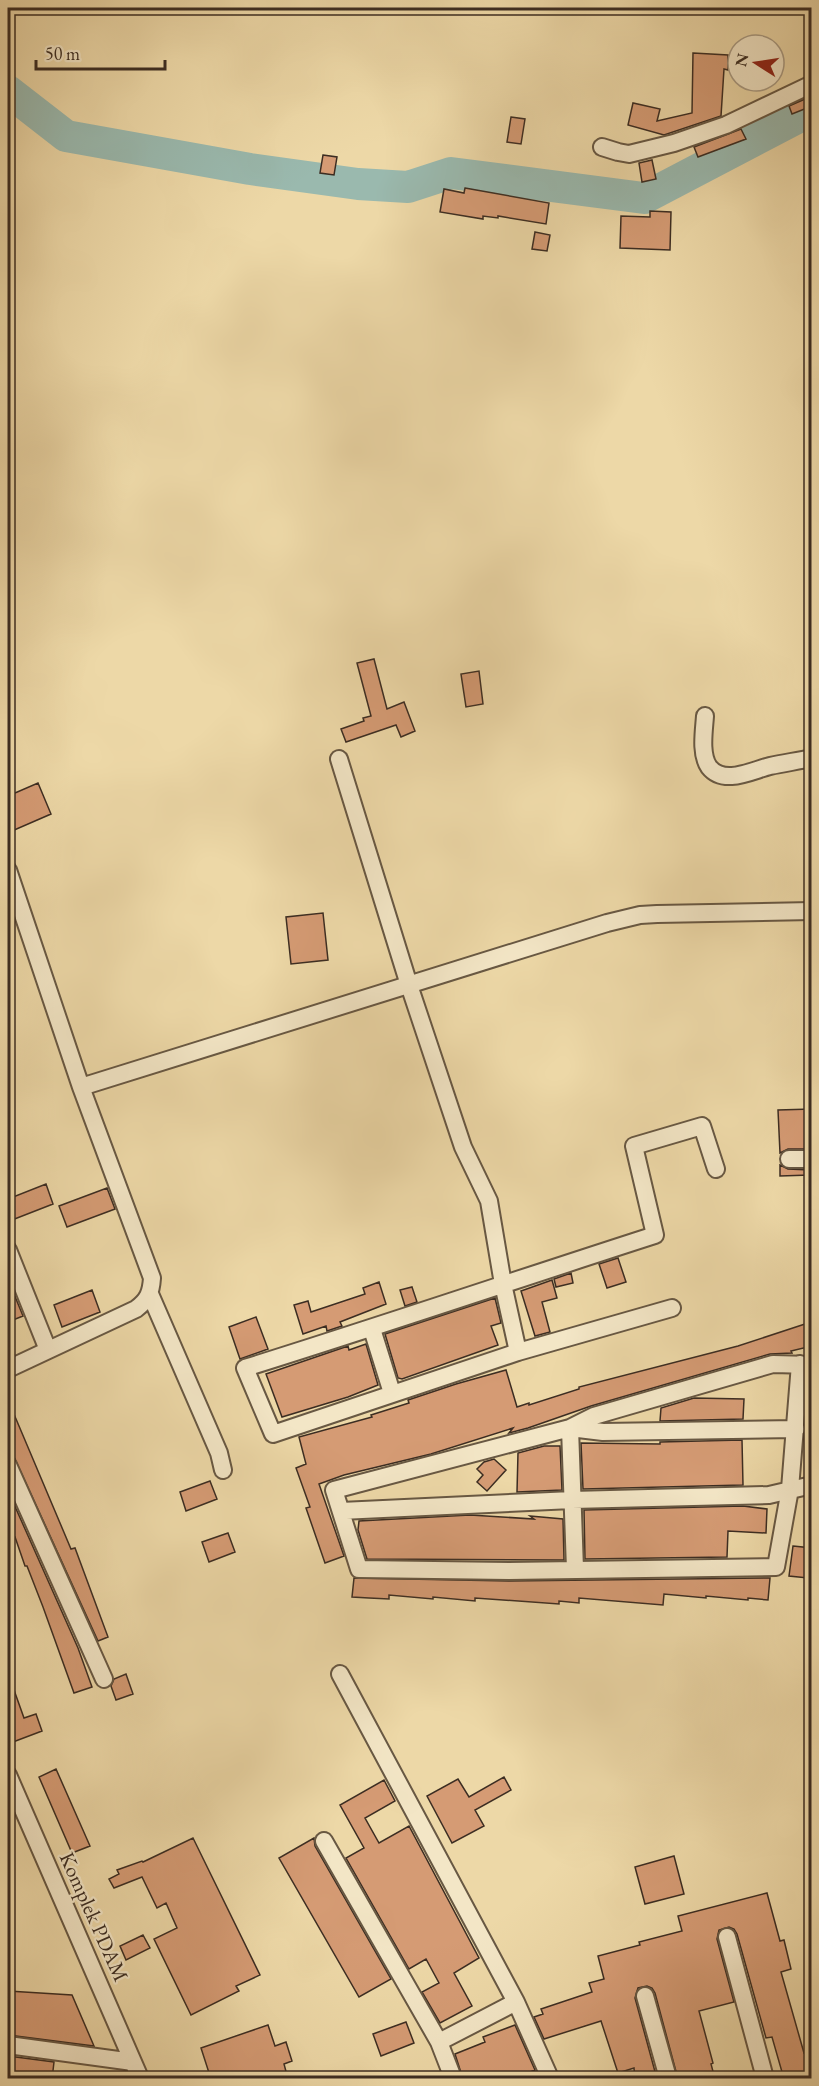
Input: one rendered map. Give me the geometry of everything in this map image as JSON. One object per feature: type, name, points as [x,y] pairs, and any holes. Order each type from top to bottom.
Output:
[{"type":"street","points":[[602,147],[629,154],[674,144],[726,125],[812,84]]},
{"type":"street","points":[[705,716],[705,756],[710,768],[722,775],[747,774],[769,766],[812,758]]},
{"type":"street","points":[[339,759],[409,985],[463,1147],[489,1201],[503,1284],[518,1352]]},
{"type":"street","points":[[8,870],[81,1087],[152,1278],[150,1294],[146,1302],[136,1310],[8,1369]]},
{"type":"street","points":[[81,1087],[607,922],[648,914],[812,911]]},
{"type":"street","points":[[672,1308],[518,1352],[273,1434],[245,1368],[372,1329],[655,1235],[634,1146],[702,1126],[716,1169]]},
{"type":"street","points":[[789,1159],[812,1159]]},
{"type":"street","points":[[8,1250],[48,1350]]},
{"type":"street","points":[[150,1294],[219,1453],[223,1470]]},
{"type":"street","points":[[372,1329],[392,1393]]},
{"type":"street","points":[[772,1364],[806,1364],[790,1489],[776,1567],[359,1569],[334,1490],[570,1428],[594,1416],[772,1364]]},
{"type":"street","points":[[570,1428],[603,1432],[796,1429]]},
{"type":"street","points":[[570,1428],[575,1569]]},
{"type":"street","points":[[8,1465],[104,1679]]},
{"type":"street","points":[[340,1510],[572,1500],[770,1495],[812,1485]]},
{"type":"street","points":[[340,1674],[516,2002],[550,2079]]},
{"type":"street","name":"Komplek PDAM","points":[[8,1774],[140,2079]]},
{"type":"street","points":[[324,1841],[439,2042],[453,2079]]},
{"type":"street","points":[[727,1937],[765,2079]]},
{"type":"street","points":[[645,1996],[668,2079]]},
{"type":"street","points":[[439,2042],[516,2002]]},
{"type":"street","points":[[8,2045],[132,2062]]},
{"type":"building","points":[[693,53],[726,55],[721,116],[664,135],[628,125],[633,103],[660,109],[657,121],[692,113]]},
{"type":"building","points":[[812,96],[812,106],[792,114],[789,106]]},
{"type":"building","points":[[511,117],[525,119],[521,144],[507,142]]},
{"type":"building","points":[[741,129],[746,139],[698,157],[694,147]]},
{"type":"building","points":[[323,155],[337,157],[334,175],[320,173]]},
{"type":"building","points":[[652,160],[656,179],[642,182],[639,163]]},
{"type":"building","points":[[465,188],[549,203],[546,224],[498,216],[498,218],[483,216],[483,219],[440,212],[444,189],[464,193]]},
{"type":"building","points":[[650,211],[671,212],[670,250],[620,248],[621,216],[650,217]]},
{"type":"building","points":[[535,232],[550,235],[547,251],[532,249]]},
{"type":"building","points":[[374,659],[387,709],[404,702],[415,731],[401,737],[396,725],[346,742],[341,729],[364,721],[363,718],[371,716],[357,663]]},
{"type":"building","points":[[479,671],[483,704],[466,707],[461,674]]},
{"type":"building","points":[[38,783],[51,814],[12,831],[8,820],[8,796]]},
{"type":"building","points":[[323,913],[328,960],[291,964],[286,917]]},
{"type":"building","points":[[812,1109],[812,1149],[788,1149],[780,1153],[778,1110]]},
{"type":"building","points":[[780,1165],[788,1169],[810,1170],[810,1175],[780,1176]]},
{"type":"building","points":[[46,1184],[53,1204],[12,1220],[8,1209],[8,1199]]},
{"type":"building","points":[[107,1188],[115,1209],[67,1227],[59,1206]]},
{"type":"building","points":[[618,1258],[626,1282],[607,1288],[599,1264]]},
{"type":"building","points":[[571,1273],[573,1283],[556,1287],[554,1279]]},
{"type":"building","points":[[552,1280],[557,1298],[542,1302],[550,1332],[535,1336],[521,1291]]},
{"type":"building","points":[[379,1282],[386,1304],[340,1322],[342,1326],[327,1331],[326,1326],[303,1334],[294,1305],[308,1301],[311,1312],[365,1294],[363,1288]]},
{"type":"building","points":[[412,1287],[417,1302],[405,1306],[400,1290]]},
{"type":"building","points":[[92,1290],[100,1312],[62,1327],[54,1305]]},
{"type":"building","points":[[14,1294],[23,1316],[8,1322],[8,1297]]},
{"type":"building","points":[[495,1298],[501,1323],[491,1326],[498,1345],[402,1379],[398,1378],[385,1334]]},
{"type":"building","points":[[256,1317],[268,1349],[240,1359],[229,1327]]},
{"type":"building","points":[[808,1323],[812,1346],[791,1351],[792,1353],[770,1354],[591,1406],[528,1428],[509,1433],[513,1428],[431,1454],[344,1475],[319,1484],[344,1556],[325,1563],[306,1508],[310,1507],[296,1468],[306,1464],[299,1437],[372,1417],[371,1415],[409,1403],[408,1400],[506,1370],[517,1407],[579,1389],[579,1387],[738,1346]]},
{"type":"building","points":[[366,1344],[378,1385],[348,1397],[282,1417],[266,1374],[348,1346],[349,1350]]},
{"type":"building","points":[[694,1398],[744,1399],[743,1419],[660,1421],[661,1408]]},
{"type":"building","points":[[8,1400],[71,1549],[75,1548],[108,1637],[98,1641],[14,1457],[8,1440]]},
{"type":"building","points":[[742,1440],[743,1485],[583,1489],[581,1443],[660,1444],[660,1442]]},
{"type":"building","points":[[544,1446],[560,1446],[562,1490],[517,1492],[518,1453]]},
{"type":"building","points":[[494,1459],[506,1470],[487,1491],[477,1482],[483,1475],[477,1469],[484,1462]]},
{"type":"building","points":[[210,1481],[217,1499],[186,1511],[180,1492]]},
{"type":"building","points":[[9,1493],[78,1648],[92,1687],[74,1693],[15,1537],[8,1539]]},
{"type":"building","points":[[743,1506],[767,1509],[766,1533],[728,1531],[727,1557],[585,1559],[584,1510]]},
{"type":"building","points":[[470,1515],[563,1519],[564,1560],[367,1559],[358,1530],[359,1521]]},
{"type":"building","points":[[228,1533],[235,1552],[209,1562],[202,1542]]},
{"type":"building","points":[[793,1546],[812,1548],[808,1578],[789,1576]]},
{"type":"building","points":[[354,1578],[509,1581],[770,1578],[768,1600],[664,1594],[663,1605],[579,1598],[579,1603],[559,1601],[559,1604],[389,1595],[389,1599],[352,1597]]},
{"type":"building","points":[[126,1674],[133,1694],[116,1700],[111,1686],[114,1679]]},
{"type":"building","points":[[8,1676],[24,1718],[36,1714],[42,1731],[13,1742],[8,1727]]},
{"type":"building","points":[[56,1769],[90,1846],[72,1853],[39,1777]]},
{"type":"building","points":[[504,1777],[511,1790],[475,1810],[484,1826],[452,1843],[427,1796],[458,1779],[469,1797]]},
{"type":"building","points":[[384,1780],[395,1801],[365,1818],[379,1843],[409,1826],[479,1958],[454,1973],[472,2006],[440,2023],[422,1992],[439,1983],[426,1959],[409,1969],[346,1858],[364,1848],[340,1805]]},
{"type":"building","points":[[193,1838],[260,1975],[236,1986],[239,1991],[191,2015],[154,1939],[177,1928],[166,1903],[157,1908],[142,1877],[114,1888],[109,1879],[119,1874],[117,1870],[143,1862]]},
{"type":"building","points":[[314,1838],[315,1846],[391,1979],[359,1997],[279,1858]]},
{"type":"building","points":[[674,1856],[684,1894],[645,1904],[635,1867]]},
{"type":"building","points":[[767,1893],[780,1941],[784,1940],[791,1969],[781,1972],[804,2053],[808,2052],[812,2074],[796,2079],[784,2079],[772,2037],[766,2038],[737,1934],[729,1927],[719,1930],[717,1939],[734,2002],[699,2011],[715,2079],[678,2079],[655,1993],[647,1986],[638,1988],[635,1998],[657,2079],[635,2079],[634,2068],[618,2073],[601,2021],[544,2039],[534,2017],[543,2014],[541,2009],[592,1992],[589,1983],[604,1979],[598,1956],[682,1931],[678,1916]]},
{"type":"building","points":[[143,1935],[150,1948],[126,1960],[120,1946]]},
{"type":"building","points":[[8,1991],[72,1995],[94,2046],[8,2035]]},
{"type":"building","points":[[406,2022],[414,2043],[381,2056],[373,2034]]},
{"type":"building","points":[[268,2025],[275,2046],[286,2042],[292,2061],[284,2064],[288,2079],[211,2079],[201,2048]]},
{"type":"building","points":[[515,2025],[535,2070],[512,2079],[463,2079],[455,2054],[485,2042],[483,2037]]},
{"type":"building","points":[[8,2056],[54,2062],[52,2079],[8,2079]]},
{"type":"waterway","points":[[8,91],[66,136],[250,169],[358,184],[408,187],[451,173],[644,198],[812,110]]}]
